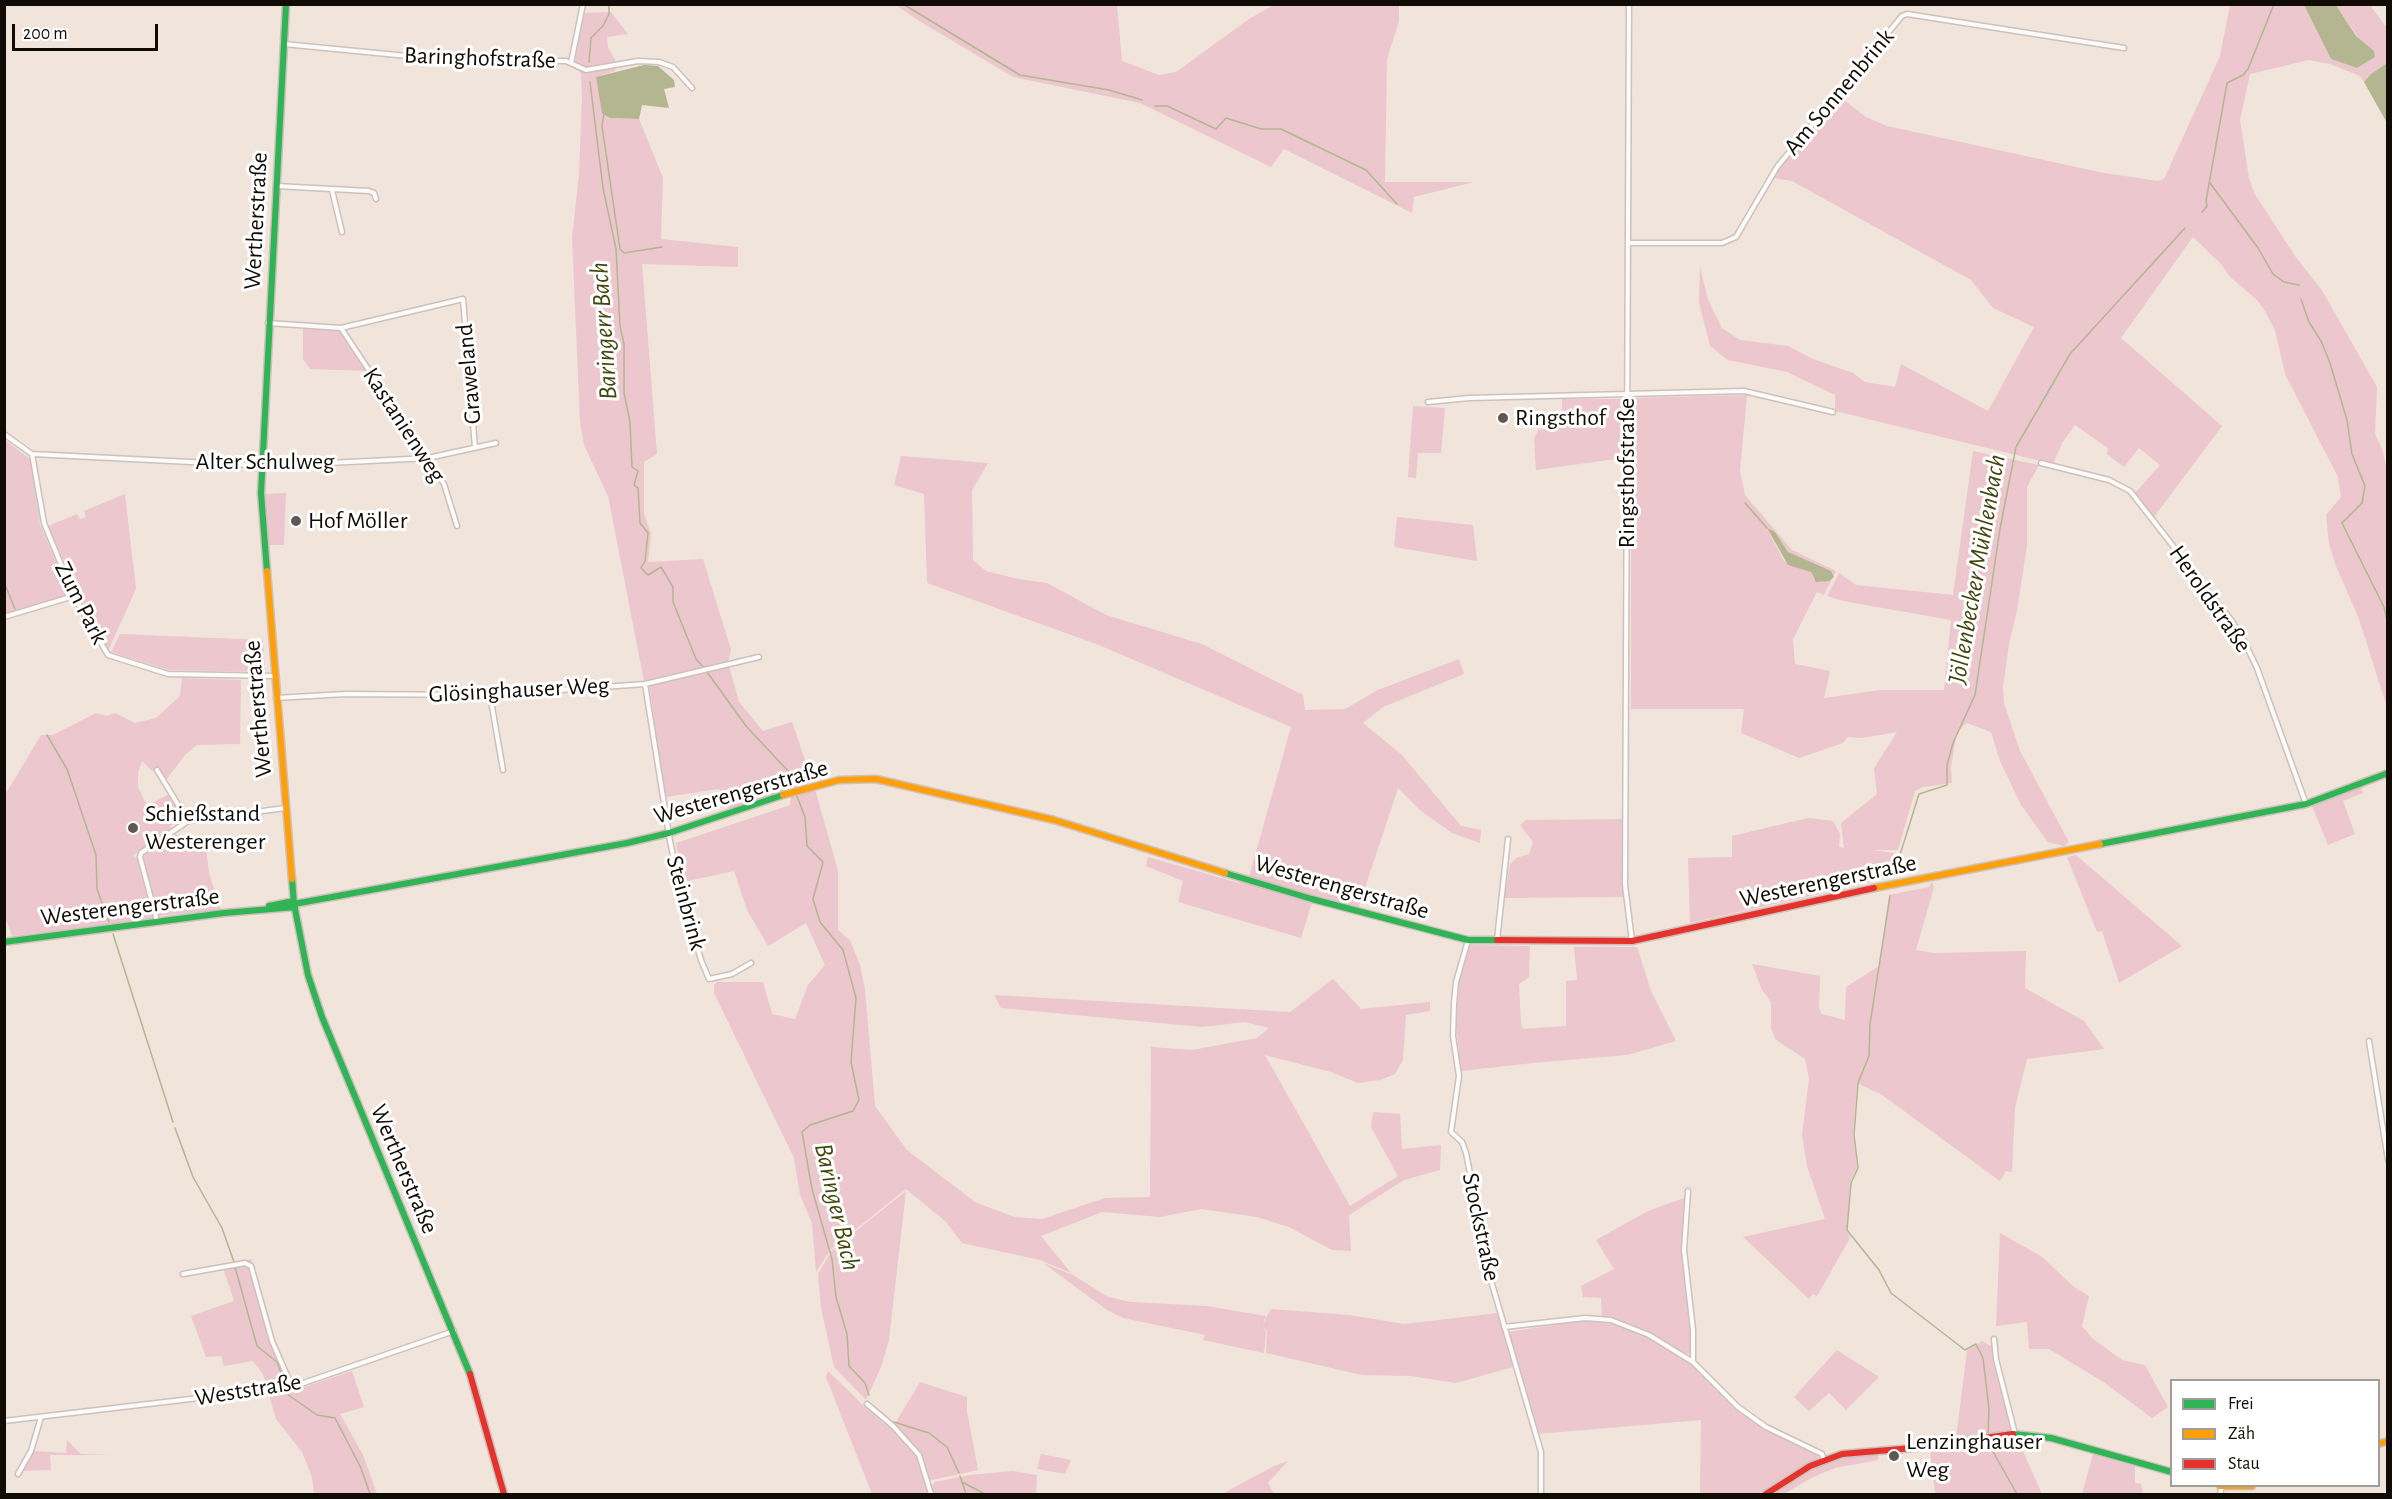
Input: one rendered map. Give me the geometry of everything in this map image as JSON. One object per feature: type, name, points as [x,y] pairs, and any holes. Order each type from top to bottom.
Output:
[{"type":"street","name":"Wertherstraße","points":[[286,4],[261,465],[262,523],[294,904],[308,975],[322,1017],[454,1331],[471,1377],[504,1494]]},
{"type":"street","points":[[571,63],[583,4]]},
{"type":"street","name":"Ringsthofstraße","points":[[1629,4],[1625,885],[1632,941]]},
{"type":"street","name":"Am Sonnenbrink","points":[[1628,243],[1722,243],[1736,237],[1777,167],[1902,16],[1907,14],[2124,48]]},
{"type":"street","name":"Baringhofstraße","points":[[284,44],[459,61],[571,63],[586,70],[647,60],[673,67],[692,88]]},
{"type":"street","points":[[276,186],[369,191],[376,199]]},
{"type":"street","points":[[332,189],[342,232]]},
{"type":"street","name":"Graweland","points":[[341,328],[463,299],[476,448]]},
{"type":"street","points":[[268,322],[341,328]]},
{"type":"street","name":"Kastanienweg","points":[[341,328],[444,484],[457,526]]},
{"type":"street","points":[[1428,402],[1471,398],[1744,391],[1833,412]]},
{"type":"street","points":[[4,434],[32,454]]},
{"type":"street","name":"Alter Schulweg","points":[[32,454],[261,465],[428,458],[496,443]]},
{"type":"street","name":"Zum Park","points":[[32,454],[44,523],[74,596],[108,655],[168,674],[274,676]]},
{"type":"street","name":"Heroldstraße","points":[[2041,463],[2123,485],[2175,548],[2242,637],[2257,668],[2306,804]]},
{"type":"street","points":[[4,617],[74,596]]},
{"type":"street","name":"Glösinghauser Weg","points":[[276,698],[345,694],[490,695],[645,684],[759,657]]},
{"type":"street","name":"Steinbrink","points":[[645,684],[679,885],[700,960],[709,979],[732,974],[752,963]]},
{"type":"street","points":[[490,695],[502,770]]},
{"type":"street","points":[[157,770],[188,821]]},
{"type":"street","name":"Westerengerstraße","points":[[4,942],[294,904],[583,853],[669,833],[787,794],[839,780],[876,779],[1054,820],[1312,899],[1467,942],[1632,941],[1859,891],[2306,804],[2388,773]]},
{"type":"street","points":[[157,921],[140,857],[141,853],[188,821],[285,808]]},
{"type":"street","points":[[1497,941],[1508,839]]},
{"type":"street","name":"Stockstraße","points":[[1467,942],[1456,982],[1454,1004],[1453,1036],[1459,1076],[1451,1132],[1462,1142],[1466,1153],[1490,1277],[1541,1452],[1541,1494]]},
{"type":"street","points":[[2369,1041],[2388,1160]]},
{"type":"street","points":[[1688,1191],[1684,1250],[1693,1330],[1692,1362]]},
{"type":"street","points":[[183,1274],[245,1263],[251,1266],[272,1341],[292,1387]]},
{"type":"street","points":[[1504,1327],[1585,1318],[1611,1320],[1626,1325],[1672,1347],[1692,1362],[1746,1413],[1766,1427],[1822,1454],[1824,1460]]},
{"type":"street","name":"Weststraße","points":[[4,1421],[292,1387],[454,1331]]},
{"type":"street","points":[[1994,1339],[1996,1359],[2015,1434]]},
{"type":"street","points":[[867,1404],[893,1426],[919,1455],[931,1494]]},
{"type":"street","points":[[18,1474],[31,1451],[41,1417]]},
{"type":"street","points":[[1766,1494],[1795,1474],[1842,1454],[2015,1434],[2051,1438],[2170,1471]]},
{"type":"shaded area","points":[[896,5],[1117,5],[1122,61],[1159,75],[1176,72],[1249,19],[1274,5],[1399,5],[1399,21],[1387,59],[1385,182],[1474,182],[1414,197],[1412,213],[1284,149],[1271,167],[1140,103],[1013,77]]},
{"type":"shaded area","points":[[2230,5],[2304,5],[2331,59],[2357,68],[2375,57],[2374,51],[2359,39],[2336,5],[2370,5],[2387,28],[2387,63],[2364,82],[2360,76],[2330,64],[2309,60],[2250,74],[2240,120],[2249,178],[2254,193],[2295,256],[2323,292],[2377,387],[2375,434],[2382,449],[2388,473],[2387,707],[2359,619],[2329,544],[2326,515],[2341,497],[2338,477],[2285,374],[2275,330],[2265,311],[2257,300],[2230,277],[2222,265],[2193,237],[2121,338],[2222,426],[2154,517],[2135,493],[2160,465],[2139,448],[2124,467],[2107,454],[2108,448],[2075,425],[2062,443],[2053,464],[1835,411],[1835,395],[1787,372],[1728,360],[1710,346],[1699,303],[1700,267],[1708,300],[1722,328],[1740,340],[1788,346],[1813,359],[1853,373],[1865,382],[1895,387],[1901,364],[1988,411],[2034,327],[1993,308],[1971,280],[1792,181],[1772,178],[1778,167],[1839,96],[1866,117],[1887,126],[2104,173],[2158,181],[2164,179],[2220,56]]},
{"type":"shaded area","points":[[2304,5],[2336,5],[2356,36],[2374,51],[2375,57],[2357,68],[2331,59]]},
{"type":"shaded area","points":[[611,12],[628,34],[607,37],[608,48],[617,63],[615,71],[596,77],[610,118],[639,119],[663,178],[661,239],[738,247],[738,267],[642,264],[657,454],[644,462],[644,513],[651,534],[648,562],[703,559],[731,650],[728,662],[739,702],[763,731],[792,722],[815,789],[838,871],[838,930],[850,940],[860,965],[865,989],[875,1106],[907,1150],[975,1202],[1014,1217],[1042,1219],[1105,1198],[1150,1197],[1151,1047],[1192,1050],[1257,1038],[1269,1028],[1245,1022],[1202,1027],[1001,1008],[994,995],[1290,1012],[1333,979],[1361,1009],[1430,1002],[1430,1011],[1406,1015],[1403,1060],[1395,1074],[1380,1080],[1358,1083],[1331,1072],[1265,1055],[1350,1206],[1398,1176],[1371,1127],[1373,1112],[1400,1114],[1402,1149],[1441,1145],[1440,1170],[1404,1180],[1349,1215],[1351,1251],[1332,1250],[1289,1227],[1257,1217],[1201,1209],[1160,1217],[1102,1212],[1041,1236],[1071,1273],[1040,1260],[962,1243],[945,1221],[906,1189],[831,1249],[816,1272],[812,1223],[800,1195],[794,1158],[714,993],[714,985],[717,982],[763,982],[772,1014],[795,1019],[808,985],[825,965],[806,923],[768,946],[747,910],[734,871],[683,882],[676,843],[790,805],[792,789],[729,810],[719,789],[665,797],[649,683],[673,677],[671,674],[644,681],[608,496],[584,445],[580,422],[572,238],[579,174],[582,97],[581,73],[574,67],[584,13]]},
{"type":"shaded area","points":[[2387,63],[2387,123],[2364,82]]},
{"type":"shaded area","points":[[644,65],[658,66],[674,80],[675,87],[664,89],[669,108],[642,105],[639,119],[610,118],[602,113],[596,77]]},
{"type":"shaded area","points":[[303,326],[339,331],[366,371],[310,369],[303,359]]},
{"type":"shaded area","points":[[1747,395],[1740,471],[1745,495],[1792,550],[1836,571],[1824,595],[1817,592],[1793,639],[1795,664],[1830,671],[1824,698],[1881,690],[1944,690],[1951,620],[1843,601],[1827,596],[1839,573],[1856,585],[1953,595],[1973,451],[2039,465],[2027,487],[2027,545],[2017,611],[2009,644],[2003,687],[2004,703],[2020,751],[2069,842],[2064,846],[2048,842],[2021,805],[2000,761],[1991,732],[1967,723],[1956,737],[1951,768],[1952,783],[1923,787],[1915,791],[1898,850],[1873,850],[1894,853],[1889,873],[1881,880],[1690,923],[1688,858],[1732,857],[1732,836],[1808,818],[1833,821],[1840,834],[1839,847],[1844,848],[1841,823],[1877,794],[1874,768],[1897,732],[1862,738],[1848,737],[1843,743],[1799,758],[1741,733],[1744,709],[1631,709],[1631,398]],"holes":[[[1767,529],[1775,532],[1788,552],[1802,559],[1822,583],[1813,578],[1811,572],[1784,561]]]},
{"type":"shaded area","points":[[1562,399],[1624,399],[1623,458],[1536,470],[1534,439],[1538,430],[1563,427]]},
{"type":"shaded area","points":[[1413,406],[1445,408],[1441,453],[1418,453],[1416,478],[1408,477]]},
{"type":"shaded area","points":[[4,439],[31,460],[40,524],[71,597],[4,615]]},
{"type":"shaded area","points":[[901,456],[988,463],[972,490],[973,560],[986,571],[1047,583],[1106,615],[1202,644],[1303,695],[1305,710],[1345,709],[1378,690],[1459,659],[1464,674],[1383,707],[1363,723],[1402,755],[1461,826],[1481,830],[1480,843],[1452,833],[1421,811],[1398,788],[1358,909],[1314,896],[1301,938],[1178,902],[1183,881],[1146,866],[1148,857],[1239,883],[1249,877],[1291,727],[1099,645],[927,583],[924,494],[894,485]]},
{"type":"shaded area","points":[[286,493],[284,545],[265,545],[264,494]]},
{"type":"shaded area","points":[[125,494],[136,589],[108,651],[87,613],[48,526],[77,514],[80,519],[86,517],[84,511]]},
{"type":"shaded area","points":[[1397,517],[1473,525],[1477,561],[1394,547]]},
{"type":"shaded area","points":[[1767,528],[1775,532],[1788,552],[1831,571],[1834,577],[1829,581],[1816,582],[1811,572],[1788,565]]},
{"type":"shaded area","points":[[120,634],[263,640],[265,672],[170,670],[111,652]]},
{"type":"shaded area","points":[[182,678],[241,680],[240,744],[197,745],[185,755],[166,780],[159,767],[152,771],[142,761],[138,772],[138,787],[147,806],[169,794],[184,817],[170,826],[172,830],[134,855],[138,858],[154,919],[12,936],[5,917],[5,795],[41,735],[53,735],[96,713],[107,716],[115,713],[135,723],[156,718],[180,696]]},
{"type":"shaded area","points":[[2361,787],[2363,793],[2343,801],[2355,834],[2328,845],[2312,806]]},
{"type":"shaded area","points":[[1623,819],[1624,897],[1504,898],[1510,864],[1516,858],[1529,854],[1533,842],[1520,825],[1526,820]]},
{"type":"shaded area","points":[[174,834],[197,838],[206,846],[209,873],[221,910],[157,916],[143,856]]},
{"type":"shaded area","points":[[2076,855],[2182,946],[2119,983],[2102,931],[2097,932],[2067,857]]},
{"type":"shaded area","points":[[1932,882],[1934,887],[1916,950],[1933,953],[2026,951],[2025,988],[2084,1021],[2104,1049],[2027,1059],[2015,1108],[2012,1172],[2006,1171],[2000,1181],[1882,1095],[1857,1083],[1853,1135],[1857,1168],[1850,1183],[1847,1230],[1850,1238],[1817,1296],[1813,1294],[1809,1299],[1743,1237],[1825,1219],[1807,1166],[1802,1135],[1809,1078],[1805,1059],[1775,1039],[1771,1028],[1771,1002],[1762,990],[1752,964],[1820,976],[1819,1008],[1822,1014],[1845,1020],[1846,987],[1879,966],[1889,895],[1929,887]]},
{"type":"shaded area","points":[[1469,945],[1530,946],[1529,977],[1519,984],[1523,1029],[1566,1026],[1566,981],[1577,980],[1574,947],[1637,947],[1651,991],[1676,1041],[1627,1055],[1461,1071],[1455,1015],[1457,986]]},
{"type":"shaded area","points":[[906,1191],[889,1340],[881,1367],[866,1400],[834,1367],[821,1308],[818,1274],[832,1250]]},
{"type":"shaded area","points":[[1684,1198],[1682,1251],[1693,1351],[1691,1354],[1686,1354],[1626,1323],[1602,1318],[1601,1298],[1583,1297],[1581,1286],[1614,1269],[1596,1240],[1648,1211]]},
{"type":"shaded area","points":[[2000,1233],[2041,1256],[2074,1287],[2089,1296],[2082,1326],[2093,1339],[2122,1360],[2145,1365],[2168,1407],[2152,1418],[2105,1383],[2049,1349],[2029,1349],[2027,1322],[1996,1326]]},
{"type":"shaded area","points":[[251,1259],[274,1340],[295,1390],[352,1371],[364,1407],[340,1414],[363,1455],[377,1494],[314,1494],[312,1477],[302,1452],[276,1419],[263,1374],[253,1361],[224,1366],[221,1356],[206,1357],[191,1316],[234,1301],[222,1265]]},
{"type":"shaded area","points":[[1043,1263],[1073,1275],[1108,1297],[1131,1302],[1207,1306],[1266,1316],[1262,1326],[1271,1309],[1349,1315],[1404,1324],[1498,1313],[1513,1367],[1456,1383],[1411,1376],[1362,1375],[1266,1353],[1267,1331],[1263,1326],[1266,1332],[1264,1353],[1203,1340],[1205,1335],[1123,1318],[1107,1310]]},
{"type":"shaded area","points":[[1585,1320],[1624,1326],[1672,1350],[1693,1365],[1734,1408],[1765,1429],[1819,1455],[1817,1459],[1765,1494],[1700,1494],[1701,1420],[1537,1434],[1508,1332]]},
{"type":"shaded area","points":[[1982,1341],[1991,1346],[2012,1429],[2011,1431],[1956,1438],[1967,1351]]},
{"type":"shaded area","points":[[1837,1350],[1879,1377],[1846,1410],[1829,1393],[1809,1411],[1794,1397]]},
{"type":"shaded area","points":[[828,1371],[866,1408],[888,1427],[889,1425],[918,1455],[929,1494],[872,1494],[826,1377]]},
{"type":"shaded area","points":[[920,1382],[967,1397],[967,1411],[978,1470],[932,1480],[927,1477],[915,1447],[894,1425]]},
{"type":"shaded area","points":[[2017,1438],[2042,1494],[1935,1494],[1930,1451]]},
{"type":"shaded area","points":[[67,1440],[81,1454],[111,1455],[50,1455],[51,1470],[21,1471],[32,1451],[66,1453]]},
{"type":"shaded area","points":[[1878,1453],[1878,1460],[1835,1468],[1813,1477],[1784,1494],[1771,1494],[1804,1472],[1832,1459]]},
{"type":"shaded area","points":[[1041,1454],[1071,1460],[1065,1474],[1037,1469]]},
{"type":"shaded area","points":[[2093,1454],[2135,1466],[2135,1483],[2141,1484],[2143,1494],[2082,1494]]},
{"type":"shaded area","points":[[1288,1461],[1268,1483],[1274,1494],[1222,1494],[1274,1466]]},
{"type":"shaded area","points":[[1013,1471],[1037,1475],[1036,1494],[933,1494],[932,1486],[935,1482],[970,1475]]},
{"type":"waterway","points":[[589,62],[591,38],[603,26],[609,14],[609,4]]},
{"type":"waterway","points":[[903,4],[1020,75],[1109,90],[1142,100]]},
{"type":"waterway","points":[[2202,212],[2207,206],[2227,83],[2243,75],[2248,69],[2274,4]]},
{"type":"waterway","name":"Baringerr Bach","points":[[590,82],[603,188],[616,249],[620,326],[624,344],[624,393],[630,422],[632,467],[638,471],[634,485],[638,488],[640,523],[648,533],[645,561],[641,568],[648,575],[661,567],[673,587],[673,602],[696,659],[704,668]]},
{"type":"waterway","points":[[1155,106],[1167,106],[1216,129],[1226,118],[1261,129],[1281,129],[1366,170],[1397,204]]},
{"type":"waterway","points":[[604,114],[602,126],[620,249],[624,253],[662,247]]},
{"type":"waterway","points":[[2210,183],[2258,248],[2273,274],[2284,282],[2299,285]]},
{"type":"waterway","name":"Jöllenbecker Mühlenbach","points":[[1894,874],[1919,794],[1947,785],[1947,765],[1953,743],[1975,695],[2000,529],[2016,447],[2070,354],[2185,228]]},
{"type":"waterway","points":[[2301,299],[2309,322],[2321,341],[2330,363],[2347,420],[2352,454],[2365,486],[2362,503],[2342,523],[2384,607],[2388,625]]},
{"type":"waterway","points":[[1745,503],[1767,528]]},
{"type":"waterway","points":[[4,582],[15,609]]},
{"type":"waterway","points":[[707,672],[746,726],[790,773],[795,789]]},
{"type":"waterway","points":[[47,735],[67,769],[96,855],[97,889],[109,922]]},
{"type":"waterway","name":"Baringer Bach","points":[[796,794],[805,817],[807,846],[823,862],[813,899],[820,922],[843,950],[856,998],[851,1062],[859,1100],[853,1111],[810,1125],[802,1132],[812,1189],[832,1259],[836,1297],[847,1334],[849,1366],[865,1383],[869,1395]]},
{"type":"waterway","name":"Jöllenbecker Mühlenbach","points":[[1890,896],[1870,1024],[1869,1056],[1858,1083],[1854,1135],[1858,1168],[1851,1183],[1847,1230],[1879,1270],[1891,1293],[1965,1350],[1976,1344],[1983,1358],[1989,1409],[1988,1435]]},
{"type":"waterway","points":[[113,934],[173,1122]]},
{"type":"waterway","points":[[175,1128],[193,1177],[222,1228],[234,1262]]},
{"type":"waterway","points":[[235,1267],[257,1346],[277,1362],[285,1384]]},
{"type":"waterway","points":[[287,1394],[317,1415],[335,1418],[361,1468],[370,1494]]},
{"type":"waterway","name":"Baringer Bach","points":[[894,1422],[929,1433],[947,1447],[959,1473]]},
{"type":"waterway","points":[[1988,1443],[2017,1494]]},
{"type":"waterway","name":"Baringer Bach","points":[[960,1476],[966,1494]]},
{"type":"waterway","points":[[962,1482],[985,1494]]},
{"type":"traffic: fast","points":[[267,571],[261,493],[286,4]]},
{"type":"traffic: fast","points":[[2100,844],[2306,804],[2388,773]]},
{"type":"traffic: fast","points":[[294,904],[627,843],[669,833],[783,795]]},
{"type":"traffic: fast","points":[[1225,873],[1312,899],[1468,940],[1497,940]]},
{"type":"traffic: fast","points":[[292,879],[294,904],[308,975],[322,1017],[470,1374]]},
{"type":"traffic: fast","points":[[269,906],[294,901]]},
{"type":"traffic: fast","points":[[4,942],[224,913],[295,907]]},
{"type":"traffic: fast","points":[[2013,1434],[2051,1438],[2170,1471]]},
{"type":"traffic: slow","points":[[267,571],[292,879]]},
{"type":"traffic: slow","points":[[783,795],[839,780],[876,779],[1054,820],[1225,873]]},
{"type":"traffic: slow","points":[[1874,888],[2100,844]]},
{"type":"traffic: slow","points":[[2380,1443],[2388,1441]]},
{"type":"traffic: jam","points":[[1497,940],[1632,941],[1874,888]]},
{"type":"traffic: jam","points":[[470,1374],[504,1494]]},
{"type":"traffic: jam","points":[[1766,1494],[1810,1466],[1842,1454],[1913,1448],[2013,1434]]},
{"type":"place","name":"Ringsthof","points":[[1503,418]]},
{"type":"place","name":"Hof Möller","points":[[296,521]]},
{"type":"place","name":"Schießstand Westerenger","points":[[133,828]]},
{"type":"place","name":"Lenzinghauser Weg","points":[[1894,1456]]}]
